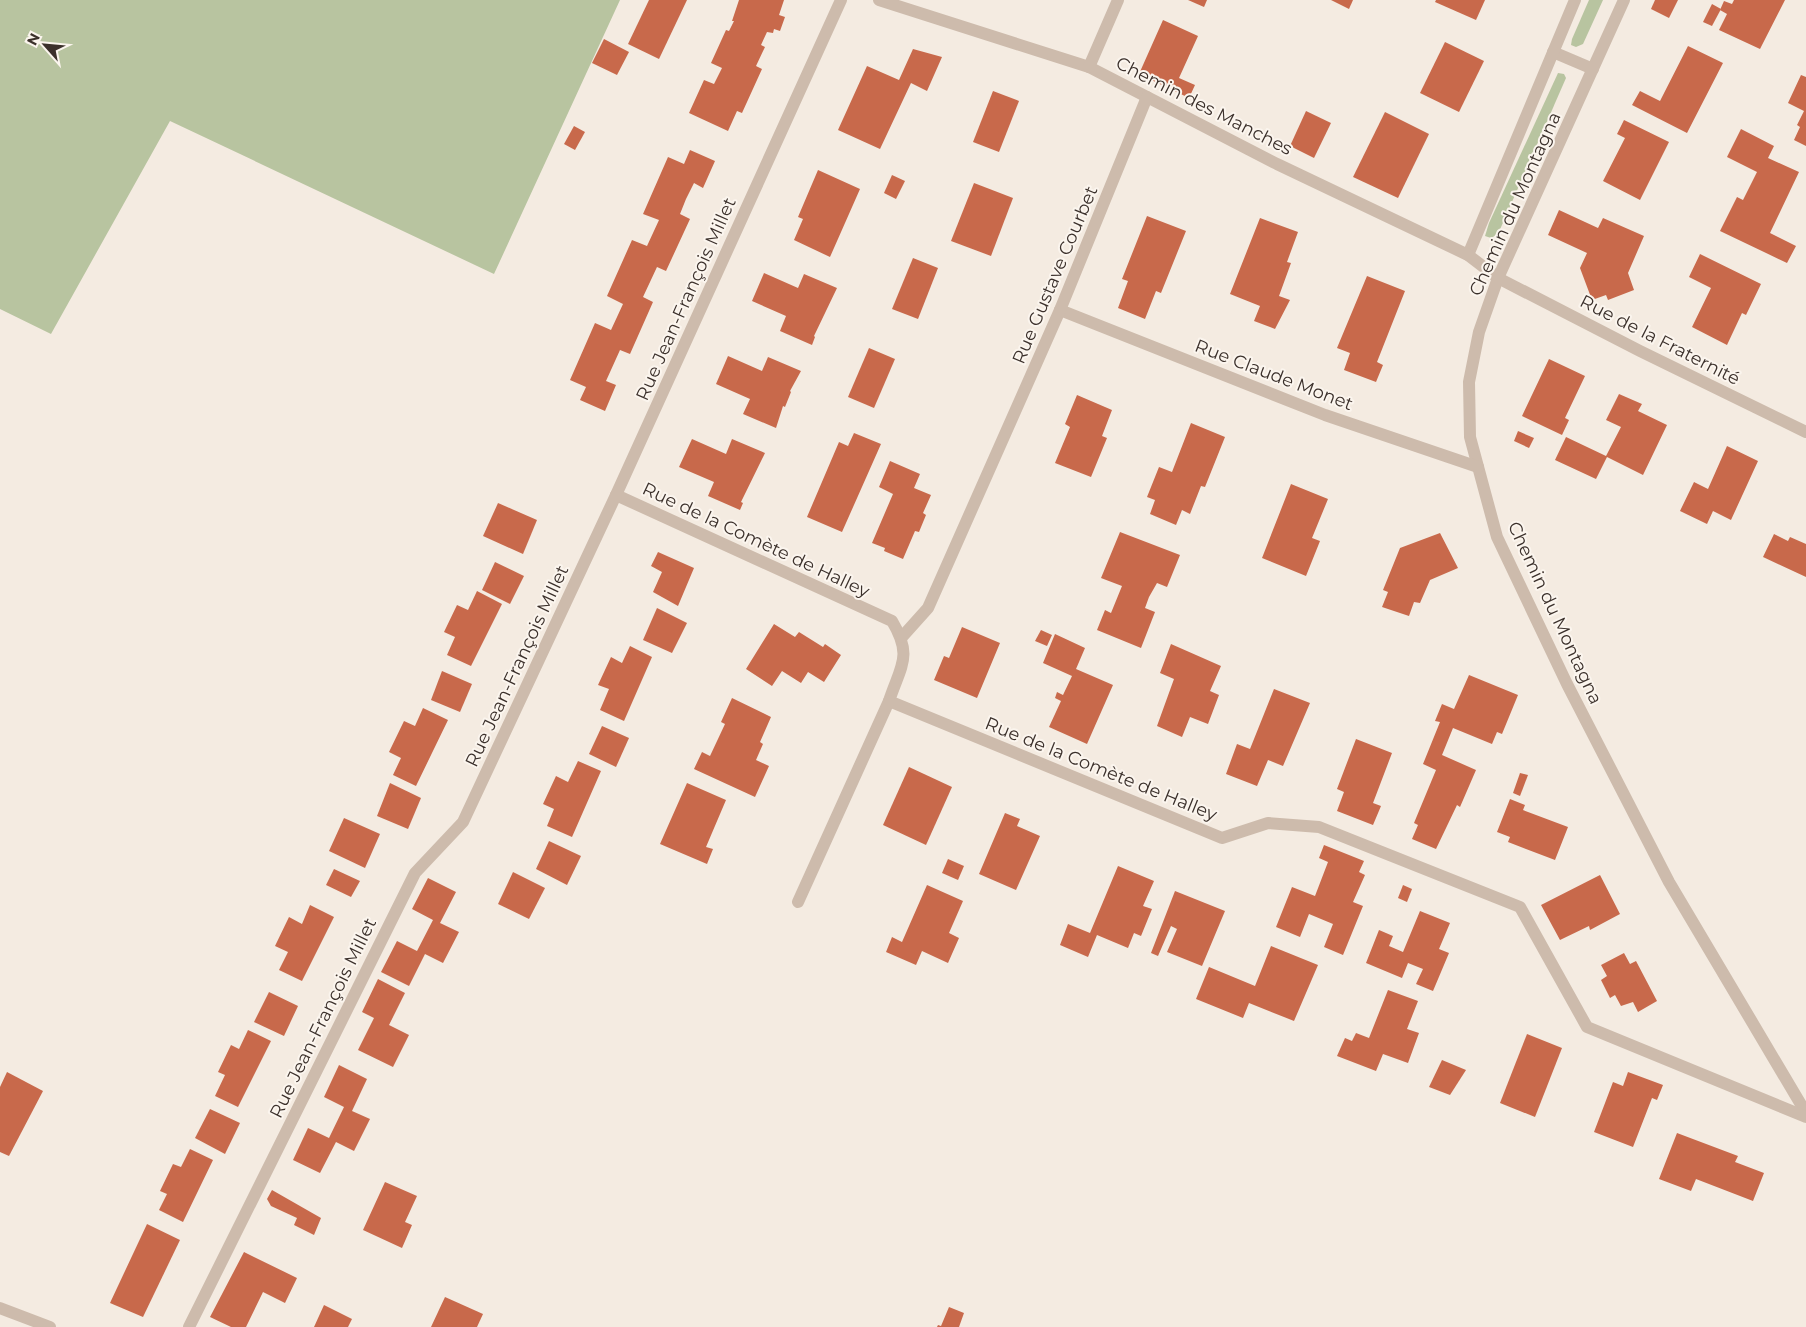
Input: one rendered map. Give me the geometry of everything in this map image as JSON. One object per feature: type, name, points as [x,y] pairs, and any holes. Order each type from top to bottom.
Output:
[{"type":"street","name":"Rue Jean-François Millet","points":[[189,1327],[415,873],[463,822],[616,495],[841,0]]},
{"type":"street","name":"Chemin des Manches","points":[[879,0],[1089,68],[1277,164],[1468,254],[1498,278]]},
{"type":"street","points":[[1089,68],[1118,0]]},
{"type":"street","name":"Chemin du Montagna","points":[[1468,254],[1575,0]]},
{"type":"street","name":"Chemin du Montagna","points":[[1624,0],[1498,278],[1480,332],[1470,382],[1470,437],[1496,537],[1567,684],[1669,882],[1806,1113]]},
{"type":"street","points":[[1553,52],[1593,69]]},
{"type":"street","name":"Rue Gustave Courbet","points":[[902,637],[928,608],[993,466],[1060,310],[1147,97]]},
{"type":"street","name":"Rue de la Fraternité","points":[[1498,278],[1640,351],[1806,432]]},
{"type":"street","name":"Rue Claude Monet","points":[[1060,310],[1326,415],[1478,467]]},
{"type":"street","name":"Rue de la Comète de Halley","points":[[616,495],[892,621],[902,637]]},
{"type":"street","points":[[798,902],[889,701],[906,652],[902,637]]},
{"type":"street","name":"Rue de la Comète de Halley","points":[[889,701],[1222,838],[1268,823],[1319,827],[1520,907],[1587,1027],[1806,1117]]},
{"type":"street","points":[[0,1308],[50,1327]]},
{"type":"green space","points":[[0,0],[620,0],[494,274],[170,121],[51,334],[0,309]]},
{"type":"green space","points":[[1589,0],[1603,0],[1583,44],[1576,47],[1571,45],[1572,39]]},
{"type":"green space","points":[[1558,73],[1564,74],[1566,78],[1498,234],[1491,238],[1485,236],[1489,223]]},
{"type":"building","points":[[649,0],[687,0],[659,59],[628,44]]},
{"type":"building","points":[[739,0],[784,0],[779,15],[785,17],[780,31],[774,29],[773,33],[767,32],[761,45],[765,47],[756,66],[762,69],[742,113],[737,111],[728,131],[689,113],[704,80],[714,84],[722,68],[711,63],[726,30],[729,31],[734,21],[732,21]]},
{"type":"building","points":[[1188,0],[1207,0],[1204,7]]},
{"type":"building","points":[[1331,0],[1353,0],[1349,9]]},
{"type":"building","points":[[1436,0],[1485,0],[1476,20],[1435,2]]},
{"type":"building","points":[[1655,0],[1678,0],[1669,18],[1651,9]]},
{"type":"building","points":[[1734,0],[1785,0],[1760,49],[1719,30],[1727,14],[1720,10],[1724,1],[1732,4]]},
{"type":"building","points":[[1712,4],[1721,9],[1712,26],[1703,22]]},
{"type":"building","points":[[1163,20],[1198,36],[1179,78],[1195,85],[1189,98],[1139,74]]},
{"type":"building","points":[[604,39],[629,52],[617,75],[592,63]]},
{"type":"building","points":[[1445,42],[1484,61],[1459,112],[1420,93]]},
{"type":"building","points":[[1688,46],[1723,63],[1687,133],[1632,105],[1640,91],[1660,101]]},
{"type":"building","points":[[913,49],[942,57],[927,91],[911,83],[880,149],[838,130],[867,66],[899,80]]},
{"type":"building","points":[[1801,75],[1806,77],[1806,146],[1794,140],[1800,127],[1797,125],[1804,111],[1788,103]]},
{"type":"building","points":[[993,91],[1019,101],[999,152],[973,142]]},
{"type":"building","points":[[1306,111],[1331,123],[1314,158],[1290,146]]},
{"type":"building","points":[[1385,112],[1429,134],[1398,198],[1353,177]]},
{"type":"building","points":[[1624,120],[1669,142],[1640,200],[1603,181],[1625,138],[1617,134]]},
{"type":"building","points":[[574,126],[585,132],[575,150],[564,144]]},
{"type":"building","points":[[1741,129],[1774,146],[1768,158],[1799,172],[1770,233],[1796,246],[1787,263],[1720,231],[1737,197],[1743,200],[1757,172],[1727,157]]},
{"type":"building","points":[[690,150],[715,161],[703,188],[694,183],[686,199],[680,214],[690,219],[666,271],[657,267],[643,297],[653,302],[630,354],[620,350],[606,381],[616,385],[605,411],[580,400],[586,387],[570,380],[595,323],[611,330],[623,304],[607,296],[632,240],[647,246],[659,220],[643,214],[668,157],[684,164]]},
{"type":"building","points":[[818,170],[860,189],[830,257],[794,240],[803,219],[798,217]]},
{"type":"building","points":[[892,175],[905,181],[896,199],[884,193]]},
{"type":"building","points":[[974,183],[1013,198],[991,256],[951,241]]},
{"type":"building","points":[[1559,210],[1598,228],[1603,218],[1644,236],[1628,273],[1634,290],[1608,300],[1606,295],[1592,300],[1580,268],[1587,253],[1548,235]]},
{"type":"building","points":[[1147,216],[1186,231],[1161,293],[1156,291],[1145,319],[1118,308],[1128,281],[1122,279]]},
{"type":"building","points":[[1260,218],[1298,232],[1287,262],[1291,263],[1279,296],[1290,300],[1275,329],[1254,321],[1260,306],[1230,294]]},
{"type":"building","points":[[1700,254],[1761,284],[1746,315],[1742,313],[1727,345],[1692,327],[1711,288],[1689,277]]},
{"type":"building","points":[[913,258],[938,268],[918,319],[892,309]]},
{"type":"building","points":[[764,273],[798,288],[804,274],[837,288],[814,336],[812,345],[780,331],[786,316],[752,301]]},
{"type":"building","points":[[1367,276],[1405,291],[1377,362],[1383,365],[1376,382],[1344,370],[1350,353],[1337,348]]},
{"type":"building","points":[[869,348],[895,359],[874,408],[848,397]]},
{"type":"building","points":[[728,356],[762,371],[768,357],[801,371],[790,391],[785,407],[783,406],[776,428],[743,414],[750,399],[716,384]]},
{"type":"building","points":[[1549,359],[1585,376],[1565,418],[1569,420],[1562,435],[1522,416]]},
{"type":"building","points":[[1619,394],[1642,404],[1638,411],[1667,425],[1643,475],[1607,457],[1596,479],[1555,460],[1566,437],[1606,456],[1621,427],[1606,420]]},
{"type":"building","points":[[1077,395],[1112,410],[1102,436],[1107,438],[1091,477],[1055,463],[1070,427],[1065,424]]},
{"type":"building","points":[[1191,423],[1225,437],[1205,487],[1201,486],[1190,514],[1182,510],[1176,525],[1150,514],[1155,500],[1147,497],[1159,467],[1172,472]]},
{"type":"building","points":[[1518,431],[1534,438],[1529,448],[1514,441]]},
{"type":"building","points":[[854,433],[881,444],[842,532],[807,517],[839,442],[848,446]]},
{"type":"building","points":[[692,439],[726,454],[732,439],[765,453],[741,502],[743,503],[740,510],[708,496],[714,482],[679,467]]},
{"type":"building","points":[[1727,446],[1758,461],[1731,520],[1713,511],[1707,524],[1680,511],[1694,482],[1708,489]]},
{"type":"building","points":[[890,461],[920,474],[914,488],[931,495],[923,513],[926,515],[919,532],[915,531],[903,559],[884,551],[885,548],[872,543],[893,494],[879,487]]},
{"type":"building","points":[[1291,484],[1328,499],[1312,538],[1320,541],[1306,576],[1262,558]]},
{"type":"building","points":[[498,503],[537,520],[523,554],[483,536]]},
{"type":"building","points":[[1120,532],[1180,555],[1167,587],[1157,583],[1149,597],[1145,608],[1155,612],[1141,648],[1097,630],[1105,610],[1111,613],[1122,586],[1101,578]]},
{"type":"building","points":[[1440,533],[1458,568],[1430,580],[1420,603],[1414,602],[1409,616],[1382,607],[1388,592],[1383,590],[1400,548]]},
{"type":"building","points":[[1774,534],[1788,541],[1790,537],[1806,544],[1806,577],[1763,557]]},
{"type":"building","points":[[658,552],[694,568],[678,606],[653,592],[662,572],[651,566]]},
{"type":"building","points":[[495,562],[524,576],[510,604],[482,590]]},
{"type":"building","points":[[477,591],[502,604],[471,666],[447,655],[455,637],[444,632],[457,605],[468,610]]},
{"type":"building","points":[[657,608],[687,623],[672,653],[643,640]]},
{"type":"building","points":[[774,624],[795,637],[799,632],[823,647],[825,644],[841,655],[824,682],[808,672],[801,683],[782,671],[772,686],[746,669]]},
{"type":"building","points":[[962,627],[1000,643],[977,698],[934,680],[944,656],[949,658]]},
{"type":"building","points":[[1041,630],[1052,635],[1047,646],[1035,641]]},
{"type":"building","points":[[1055,634],[1085,648],[1076,669],[1113,685],[1087,744],[1049,727],[1061,701],[1055,698],[1057,692],[1063,695],[1072,676],[1043,663]]},
{"type":"building","points":[[1171,644],[1221,666],[1210,691],[1219,695],[1208,724],[1190,717],[1182,737],[1157,726],[1174,679],[1160,673]]},
{"type":"building","points":[[630,646],[652,657],[624,721],[600,710],[609,689],[598,685],[611,657],[622,663]]},
{"type":"building","points":[[442,671],[472,684],[460,712],[431,700]]},
{"type":"building","points":[[1469,675],[1518,695],[1502,734],[1497,732],[1492,744],[1453,728],[1442,755],[1476,770],[1460,807],[1457,805],[1436,849],[1412,839],[1418,825],[1414,823],[1436,770],[1423,764],[1440,722],[1435,721],[1442,704],[1454,709]]},
{"type":"building","points":[[1274,689],[1310,703],[1283,766],[1268,760],[1257,786],[1226,774],[1237,744],[1250,749]]},
{"type":"building","points":[[732,698],[771,717],[760,742],[763,744],[756,760],[769,766],[755,797],[694,769],[702,752],[710,756],[725,724],[721,722]]},
{"type":"building","points":[[423,708],[448,720],[416,786],[393,775],[401,758],[389,752],[404,721],[415,726]]},
{"type":"building","points":[[602,726],[629,738],[616,767],[589,754]]},
{"type":"building","points":[[1356,739],[1392,753],[1373,803],[1381,806],[1373,825],[1337,811],[1344,792],[1337,789]]},
{"type":"building","points":[[578,761],[601,771],[572,837],[547,826],[554,809],[543,804],[556,776],[568,782]]},
{"type":"building","points":[[909,767],[952,787],[926,845],[883,825]]},
{"type":"building","points":[[1520,773],[1528,775],[1520,796],[1513,793]]},
{"type":"building","points":[[390,783],[421,798],[408,829],[377,816]]},
{"type":"building","points":[[687,783],[726,800],[706,847],[713,849],[707,864],[660,844]]},
{"type":"building","points":[[1510,799],[1525,805],[1523,810],[1568,827],[1555,860],[1508,842],[1510,837],[1497,832]]},
{"type":"building","points":[[1005,813],[1020,819],[1017,826],[1040,836],[1016,890],[979,874]]},
{"type":"building","points":[[344,818],[380,834],[365,868],[329,851]]},
{"type":"building","points":[[549,841],[581,856],[567,885],[536,869]]},
{"type":"building","points":[[1324,845],[1364,861],[1359,872],[1365,875],[1353,902],[1363,906],[1343,955],[1324,947],[1333,924],[1309,914],[1300,937],[1276,927],[1292,887],[1315,896],[1328,862],[1319,858]]},
{"type":"building","points":[[948,859],[964,866],[958,880],[942,873]]},
{"type":"building","points":[[1118,866],[1154,881],[1143,906],[1152,909],[1141,936],[1134,933],[1128,948],[1097,935],[1088,957],[1060,945],[1068,924],[1090,933]]},
{"type":"building","points":[[334,869],[360,881],[351,897],[326,885]]},
{"type":"building","points":[[513,872],[545,888],[529,919],[498,904]]},
{"type":"building","points":[[1600,875],[1620,914],[1590,930],[1589,926],[1560,940],[1541,905]]},
{"type":"building","points":[[428,878],[456,892],[440,923],[459,932],[443,963],[425,954],[409,986],[381,972],[397,941],[417,951],[433,920],[412,909]]},
{"type":"building","points":[[927,885],[963,901],[949,933],[959,938],[948,963],[922,951],[916,965],[886,952],[892,937],[902,942]]},
{"type":"building","points":[[1403,885],[1412,889],[1407,902],[1398,898]]},
{"type":"building","points":[[1175,891],[1225,911],[1202,966],[1167,952],[1177,929],[1171,926],[1158,956],[1151,953]]},
{"type":"building","points":[[310,905],[334,917],[302,981],[279,970],[288,952],[275,946],[289,917],[302,924]]},
{"type":"building","points":[[1420,911],[1450,923],[1439,949],[1449,953],[1433,991],[1416,984],[1423,969],[1408,963],[1402,978],[1366,963],[1379,930],[1393,936],[1389,946],[1403,952]]},
{"type":"building","points":[[1271,946],[1318,965],[1294,1021],[1249,1003],[1243,1018],[1196,999],[1209,967],[1255,986]]},
{"type":"building","points":[[1624,953],[1630,964],[1636,961],[1657,1001],[1638,1012],[1633,1002],[1621,1006],[1615,995],[1610,998],[1601,980],[1607,976],[1601,965]]},
{"type":"building","points":[[378,979],[405,993],[389,1025],[409,1035],[393,1067],[358,1050],[374,1018],[362,1012]]},
{"type":"building","points":[[1388,990],[1418,1001],[1407,1029],[1419,1033],[1408,1063],[1383,1054],[1376,1071],[1337,1056],[1345,1038],[1352,1041],[1356,1033],[1369,1038]]},
{"type":"building","points":[[269,992],[298,1006],[284,1036],[254,1022]]},
{"type":"building","points":[[248,1030],[271,1041],[238,1107],[215,1096],[225,1075],[218,1072],[231,1045],[239,1049]]},
{"type":"building","points":[[1527,1034],[1562,1048],[1535,1117],[1500,1103]]},
{"type":"building","points":[[1442,1060],[1466,1070],[1450,1095],[1429,1087]]},
{"type":"building","points":[[339,1065],[367,1079],[352,1111],[370,1119],[354,1151],[336,1142],[320,1173],[293,1160],[308,1128],[329,1138],[344,1107],[324,1097]]},
{"type":"building","points":[[7,1072],[43,1091],[9,1156],[0,1152],[0,1087]]},
{"type":"building","points":[[1628,1072],[1663,1085],[1657,1100],[1652,1098],[1633,1147],[1594,1132],[1613,1082],[1623,1086]]},
{"type":"building","points":[[210,1109],[240,1123],[225,1154],[195,1138]]},
{"type":"building","points":[[1677,1133],[1738,1156],[1735,1162],[1764,1173],[1753,1201],[1696,1179],[1691,1191],[1659,1179]]},
{"type":"building","points":[[190,1149],[213,1160],[183,1222],[159,1210],[167,1194],[160,1191],[173,1164],[181,1167]]},
{"type":"building","points":[[385,1182],[417,1196],[405,1222],[412,1225],[402,1248],[363,1230]]},
{"type":"building","points":[[272,1190],[321,1218],[314,1235],[294,1225],[297,1218],[271,1206],[267,1199]]},
{"type":"building","points":[[147,1224],[180,1240],[143,1317],[110,1303]]},
{"type":"building","points":[[244,1252],[297,1278],[285,1303],[263,1292],[246,1327],[231,1327],[210,1317]]},
{"type":"building","points":[[445,1297],[483,1314],[477,1327],[431,1327]]},
{"type":"building","points":[[324,1305],[352,1319],[348,1327],[314,1327]]},
{"type":"building","points":[[949,1307],[964,1313],[959,1327],[937,1327],[938,1325],[941,1326]]}]
